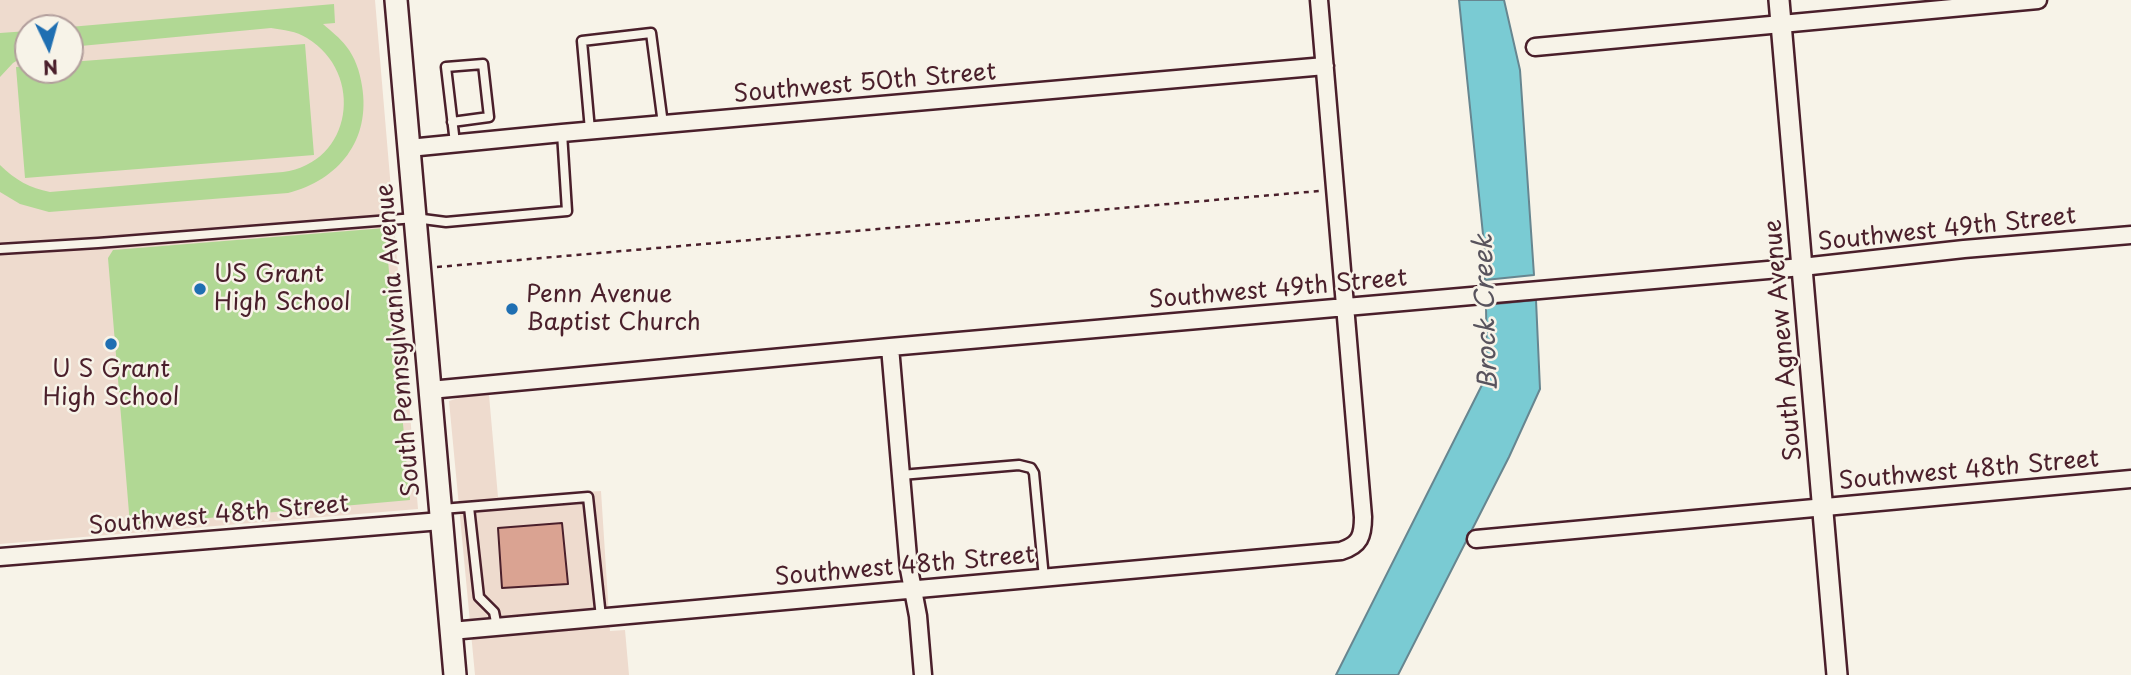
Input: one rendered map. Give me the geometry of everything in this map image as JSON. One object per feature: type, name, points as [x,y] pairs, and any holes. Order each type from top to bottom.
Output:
[{"type":"main road","name":"South Pennsylvania Avenue","points":[[396,0],[455,675]]},
{"type":"street","points":[[1319,0],[1346,307]]},
{"type":"street","name":"South Agnew Avenue","points":[[1779,0],[1837,675]]},
{"type":"street","points":[[1535,47],[2038,0]]},
{"type":"street","name":"Southwest 50th Street","points":[[409,148],[1325,66]]},
{"type":"street","name":"Southwest 49th Street","points":[[430,390],[2131,235]]},
{"type":"street","name":"Southwest 48th Street","points":[[451,631],[1352,548],[1363,532],[1363,517],[1346,307]]},
{"type":"street","points":[[890,347],[909,569],[918,616],[923,675]]},
{"type":"street","name":"Southwest 48th Street","points":[[1476,539],[2131,479]]},
{"type":"street","name":"Southwest 48th Street","points":[[0,556],[441,515]]},
{"type":"lane","points":[[590,130],[582,41],[651,33],[663,124]]},
{"type":"lane","points":[[452,122],[489,117],[483,64],[446,67],[452,122],[455,143]]},
{"type":"lane","points":[[0,248],[415,218],[446,222],[567,211],[562,133]]},
{"type":"lane","points":[[901,475],[1019,465],[1031,468],[1034,473],[1044,578]]},
{"type":"lane","points":[[441,515],[470,507],[588,497],[601,617]]},
{"type":"lane","points":[[470,507],[479,597],[494,612],[497,627]]},
{"type":"path","points":[[419,268],[1335,189]]},
{"type":"path","points":[[111,395],[135,392]]},
{"type":"shaded area","name":"US Grant High School","points":[[0,0],[375,0],[418,509],[0,544]]},
{"type":"shaded area","points":[[489,395],[498,497],[601,491],[610,631],[625,630],[629,675],[475,675],[449,401]]},
{"type":"green space","points":[[334,4],[335,23],[323,24],[349,50],[361,81],[363,106],[356,140],[348,155],[336,168],[306,187],[288,193],[49,212],[20,204],[0,192],[0,165],[23,183],[50,192],[283,172],[307,165],[324,152],[337,135],[343,115],[343,93],[338,72],[325,53],[303,36],[271,28],[84,46],[84,26]]},
{"type":"green space","points":[[14,32],[14,62],[0,77],[0,33]]},
{"type":"green space","points":[[305,44],[314,155],[25,178],[17,84],[84,84],[84,61]]},
{"type":"green space","points":[[385,228],[410,500],[130,525],[108,258],[113,250]]},
{"type":"water","name":"Brock Creek","points":[[1459,0],[1504,0],[1520,70],[1534,275],[1485,280],[1485,254]]},
{"type":"water","name":"Brock Creek","points":[[1536,300],[1540,389],[1509,457],[1398,675],[1336,675],[1487,375],[1486,305]]},
{"type":"building","points":[[562,523],[568,584],[502,588],[498,528]]},
{"type":"place","name":"US Grant High School","points":[[200,289]]},
{"type":"place","name":"Penn Avenue Baptist Church","points":[[512,309]]},
{"type":"place","name":"U S Grant High School","points":[[111,344]]}]
